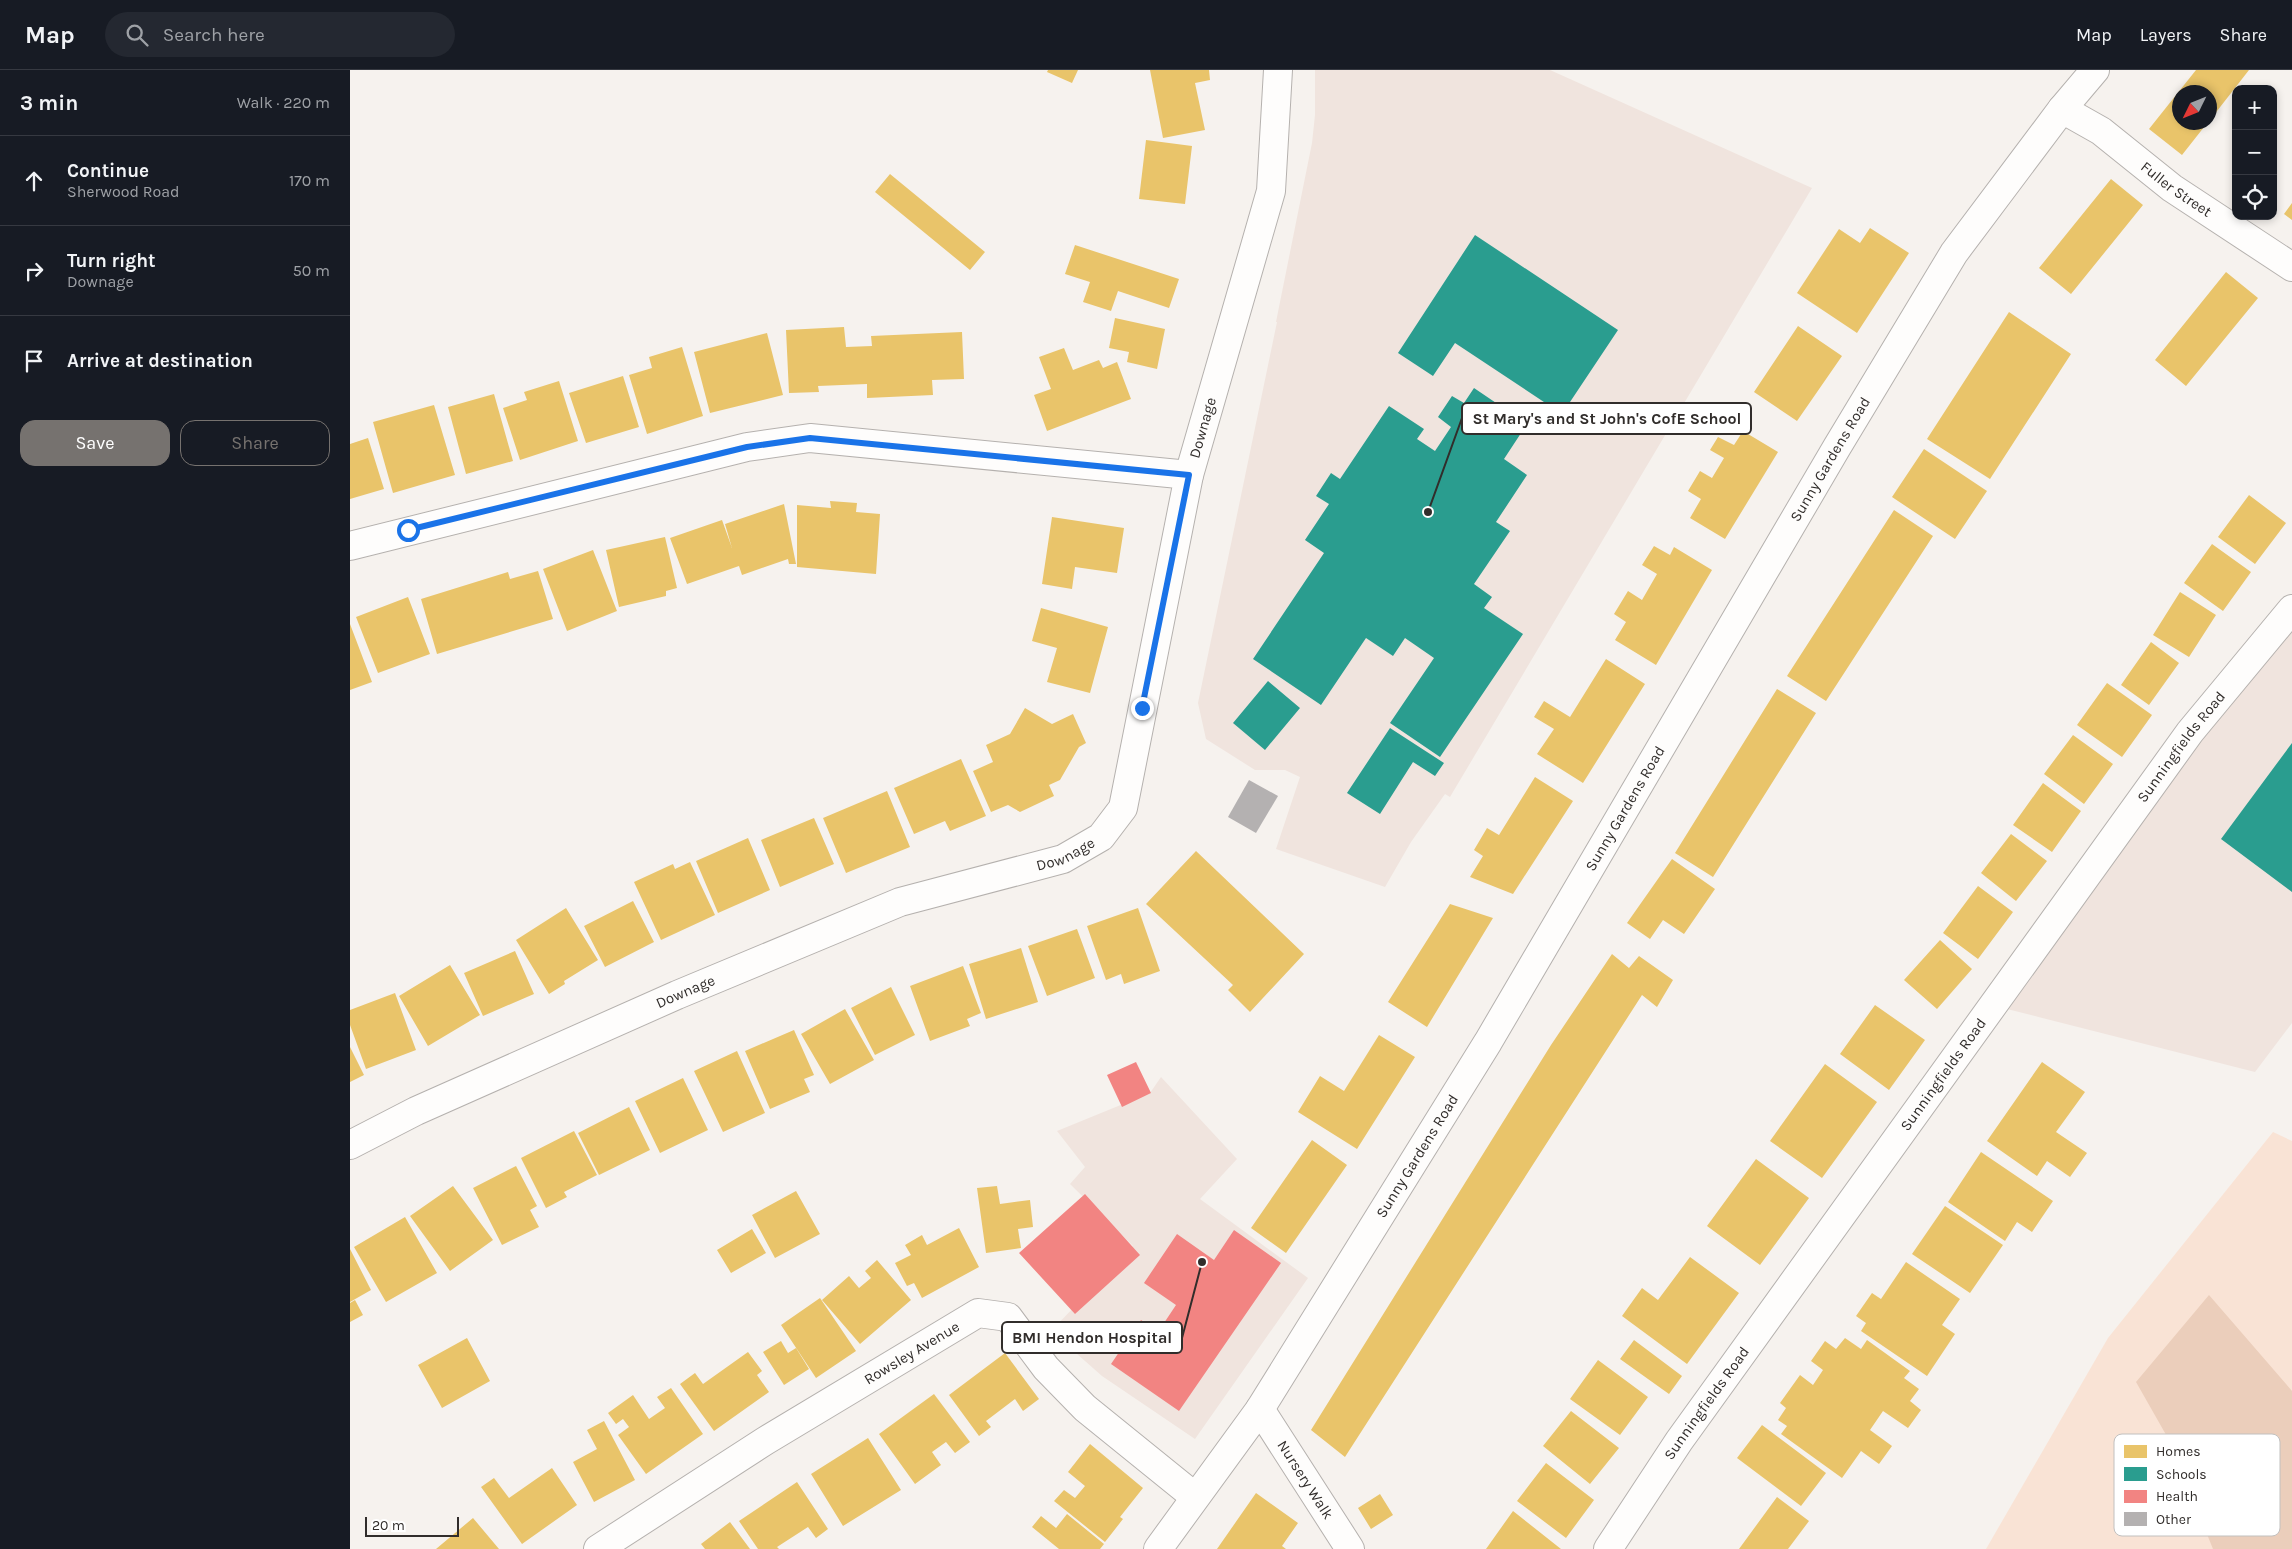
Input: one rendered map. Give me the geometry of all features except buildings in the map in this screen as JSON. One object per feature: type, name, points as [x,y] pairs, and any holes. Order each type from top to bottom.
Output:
[{"type":"street","name":"Downage","points":[[350,1145],[416,1111],[677,994],[900,902],[1063,859],[1101,837],[1123,808],[1189,475],[1271,191],[1278,70]]},
{"type":"street","name":"Sunny Gardens Road","points":[[1158,1549],[1260,1409],[1488,1042],[1837,447],[1954,253],[2062,109],[2095,70]]},
{"type":"street","name":"Fuller Street","points":[[2062,109],[2100,131],[2172,188],[2292,267]]},
{"type":"street","points":[[350,546],[747,447],[810,438],[1189,475]]},
{"type":"street","name":"Sunningfields Road","points":[[1608,1549],[1679,1441],[2190,732],[2292,609]]},
{"type":"street","name":"Rowsley Avenue","points":[[598,1549],[765,1441],[978,1312],[1008,1317],[1046,1368],[1085,1408],[1195,1497]]},
{"type":"street","name":"Nursery Walk","points":[[1260,1409],[1350,1549]]},
{"type":"shaded area","points":[[1315,70],[1550,70],[1812,188],[1450,797],[1445,794],[1411,842],[1385,887],[1276,849],[1300,777],[1285,770],[1255,770],[1206,739],[1198,703],[1312,143],[1315,115]]},
{"type":"shaded area","points":[[2292,604],[2292,1023],[2255,1072],[2007,1009]]},
{"type":"shaded area","points":[[1161,1077],[1237,1159],[1200,1199],[1308,1278],[1195,1439],[1102,1376],[1051,1331],[1133,1246],[1070,1184],[1085,1167],[1057,1131],[1150,1093]]},
{"type":"shaded area","points":[[2273,1132],[2292,1141],[2292,1549],[1986,1549],[2108,1338]]},
{"type":"shaded area","points":[[2209,1295],[2292,1391],[2292,1549],[2213,1549],[2208,1536],[2280,1536],[2280,1434],[2166,1434],[2136,1382]]},
{"type":"place","name":"St Mary's and St John's CofE School","points":[[1428,512]]},
{"type":"place","name":"BMI Hendon Hospital","points":[[1202,1262]]},
{"type":"route","points":[[408,530],[747,447],[810,438],[1189,475],[1142,708]]}]
